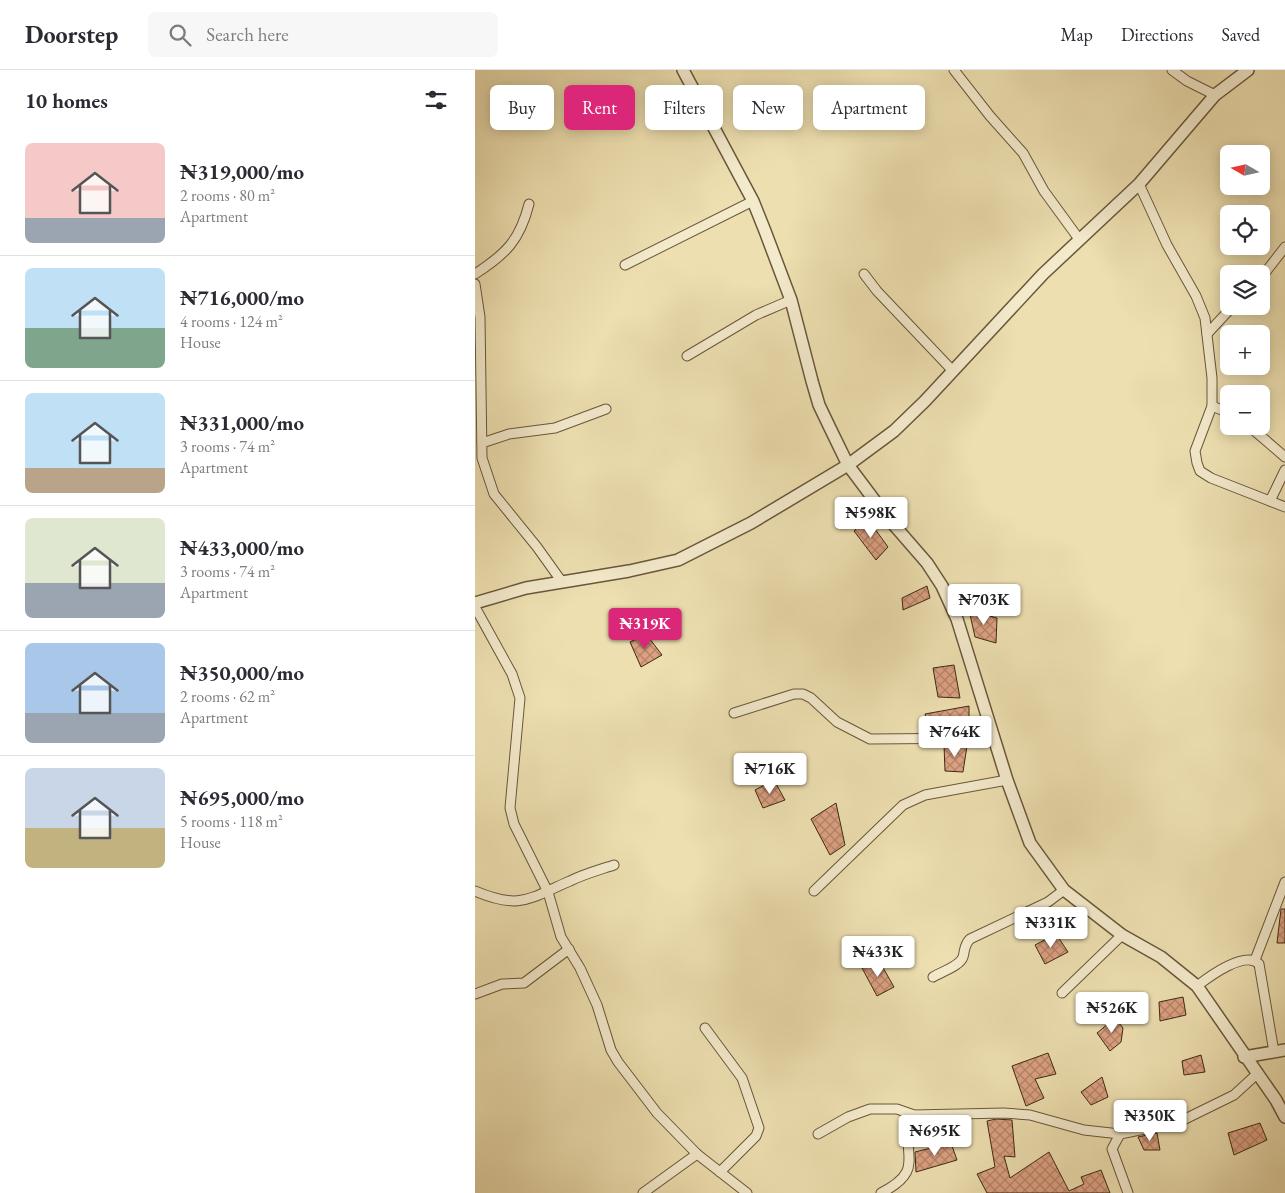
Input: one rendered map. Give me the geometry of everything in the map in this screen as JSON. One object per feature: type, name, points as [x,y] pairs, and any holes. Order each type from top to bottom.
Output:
[{"type":"street","points":[[683,70],[753,201],[791,300],[819,405],[848,465],[887,517],[927,563],[942,586],[957,619],[1007,780],[1030,842],[1047,870],[1064,890],[1122,934],[1161,957],[1197,986],[1244,1057],[1258,1073],[1285,1117]]},
{"type":"street","points":[[954,70],[990,116],[1023,153],[1044,191],[1079,239]]},
{"type":"street","points":[[1172,70],[1187,81],[1215,95]]},
{"type":"street","points":[[747,1193],[697,1154],[657,1113],[617,1062],[611,1050],[597,1006],[569,949],[561,937],[548,892],[514,824],[511,808],[520,698],[512,674],[475,605],[526,588],[629,572],[678,560],[751,523],[848,465],[894,431],[925,401],[1007,310],[1079,239],[1139,184],[1215,95],[1248,70]]},
{"type":"street","points":[[1139,184],[1167,244],[1196,296],[1205,318],[1212,378],[1212,406],[1195,451],[1200,471],[1211,478],[1285,507]]},
{"type":"street","points":[[625,265],[753,201]]},
{"type":"street","points":[[475,274],[500,256],[521,232],[529,204]]},
{"type":"street","points":[[1270,266],[1285,247]]},
{"type":"street","points":[[864,274],[877,291],[952,370]]},
{"type":"street","points":[[475,284],[480,317],[482,444],[479,457],[493,494],[562,582]]},
{"type":"street","points":[[687,356],[756,315],[791,300]]},
{"type":"street","points":[[1207,334],[1225,315]]},
{"type":"street","points":[[1212,406],[1220,409]]},
{"type":"street","points":[[482,444],[509,434],[555,428],[606,409]]},
{"type":"street","points":[[1259,435],[1285,458]]},
{"type":"street","points":[[1270,500],[1285,470]]},
{"type":"street","points":[[734,713],[794,694],[803,694],[811,698],[837,722],[870,739],[994,738]]},
{"type":"street","points":[[814,891],[903,804],[925,796],[1007,780]]},
{"type":"street","points":[[475,891],[499,901],[517,901],[548,892],[571,880],[614,865]]},
{"type":"street","points":[[1255,960],[1285,882]]},
{"type":"street","points":[[933,977],[958,963],[963,958],[965,944],[970,939],[1047,902],[1064,890]]},
{"type":"street","points":[[1062,993],[1122,934]]},
{"type":"street","points":[[475,994],[502,984],[524,983],[569,949]]},
{"type":"street","points":[[1197,986],[1216,971],[1246,960],[1255,960],[1259,964],[1279,1051],[1244,1057]]},
{"type":"street","points":[[705,1028],[742,1078],[759,1128],[756,1136],[721,1172]]},
{"type":"street","points":[[818,1134],[848,1117],[870,1109],[897,1109],[914,1115],[1029,1115],[1084,1130],[1120,1134],[1179,1122],[1234,1096],[1258,1073]]},
{"type":"street","points":[[881,1193],[899,1184],[906,1177],[909,1166],[909,1125],[914,1115]]},
{"type":"street","points":[[1120,1134],[1112,1150],[1128,1193]]},
{"type":"street","points":[[643,1193],[697,1154]]},
{"type":"building","points":[[867,518],[888,547],[876,560],[854,531]]},
{"type":"building","points":[[927,586],[930,598],[903,610],[902,598]]},
{"type":"building","points":[[969,610],[997,618],[996,643],[975,637]]},
{"type":"building","points":[[646,634],[662,655],[641,667],[630,642]]},
{"type":"building","points":[[954,665],[960,698],[938,697],[933,668]]},
{"type":"building","points":[[969,706],[969,727],[930,732],[925,714]]},
{"type":"building","points":[[944,745],[967,746],[963,772],[945,771]]},
{"type":"building","points":[[774,780],[785,800],[763,808],[755,790]]},
{"type":"building","points":[[836,803],[845,845],[830,855],[811,819]]},
{"type":"building","points":[[1281,909],[1285,909],[1285,943],[1277,943]]},
{"type":"building","points":[[1056,934],[1068,952],[1045,964],[1035,945]]},
{"type":"building","points":[[878,959],[894,987],[877,996],[862,968]]},
{"type":"building","points":[[1183,997],[1186,1015],[1160,1021],[1159,1002]]},
{"type":"building","points":[[1115,1018],[1123,1028],[1121,1042],[1110,1051],[1097,1033]]},
{"type":"building","points":[[1048,1053],[1056,1074],[1035,1079],[1044,1098],[1026,1106],[1012,1066]]},
{"type":"building","points":[[1201,1055],[1205,1072],[1184,1075],[1182,1061]]},
{"type":"building","points":[[1102,1077],[1108,1097],[1091,1105],[1081,1092]]},
{"type":"building","points":[[996,1119],[1012,1120],[1015,1157],[1004,1156],[1010,1178],[1049,1152],[1069,1191],[1084,1184],[1081,1177],[1101,1170],[1110,1193],[987,1193],[977,1174],[995,1167],[987,1121]]},
{"type":"building","points":[[1260,1123],[1267,1140],[1234,1155],[1228,1133]]},
{"type":"building","points":[[1157,1133],[1160,1150],[1144,1150],[1138,1137]]},
{"type":"building","points":[[951,1143],[957,1160],[916,1172],[915,1152]]}]
